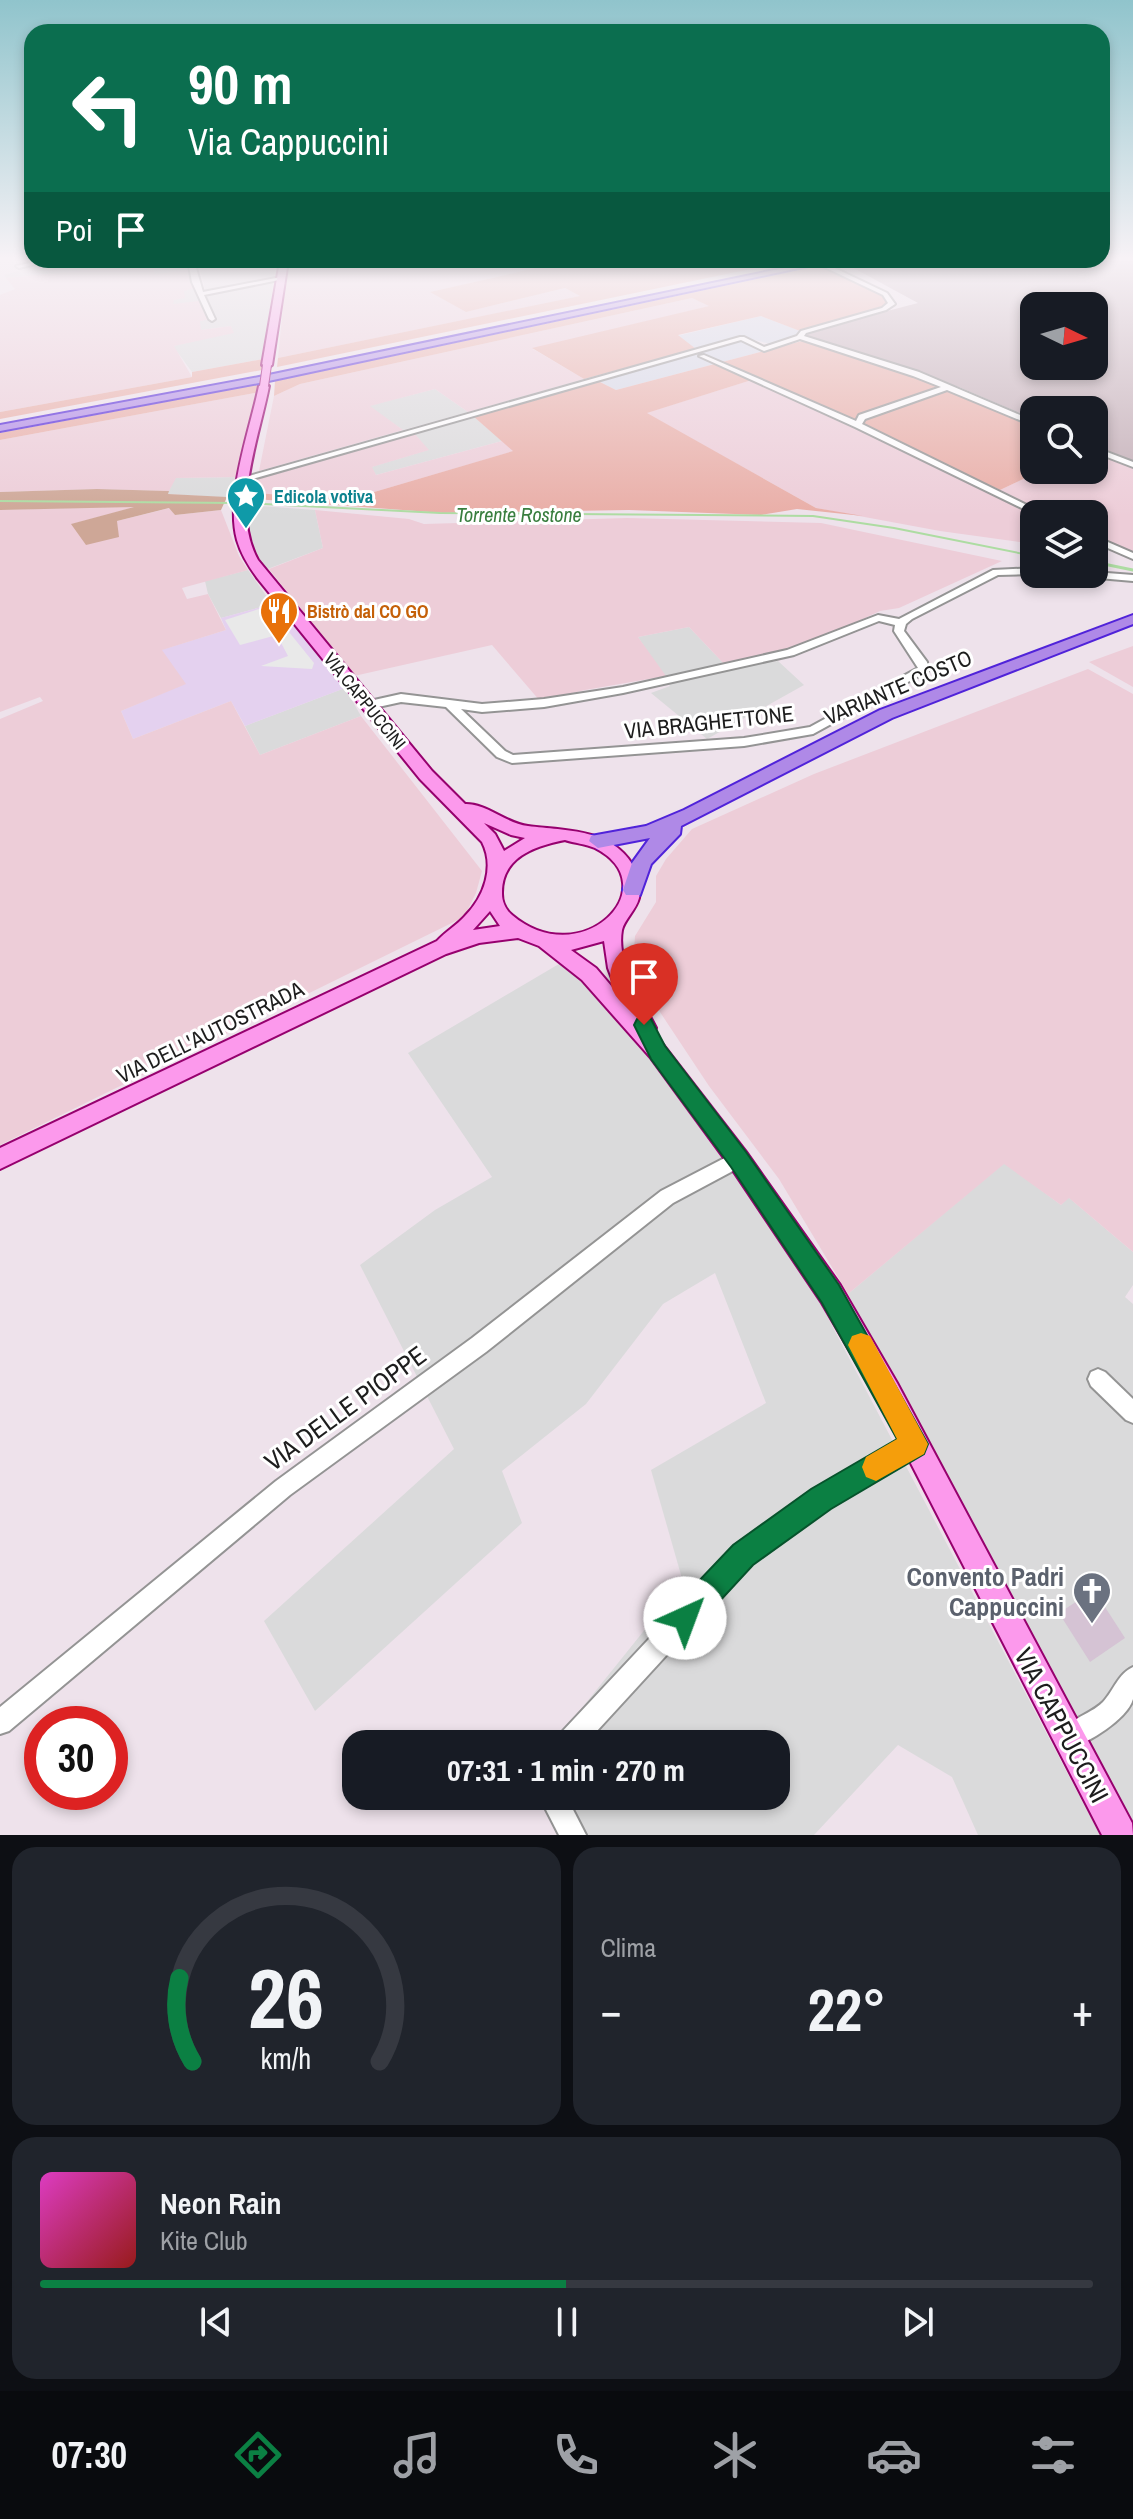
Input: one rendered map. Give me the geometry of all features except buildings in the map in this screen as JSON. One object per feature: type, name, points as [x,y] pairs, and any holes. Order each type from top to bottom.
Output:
[{"type":"highway","points":[[0,421],[392,347]]},
{"type":"highway","points":[[0,428],[417,347]]},
{"type":"highway","name":"VARIANTE COSTO","points":[[690,815],[886,714],[1133,619]]},
{"type":"highway","points":[[598,841],[649,832],[690,815]]},
{"type":"highway","points":[[633,890],[636,873],[645,854],[690,815]]},
{"type":"main road","name":"VIA CAPPUCCINI","points":[[270,347],[242,499],[241,531],[246,552],[262,576],[426,775],[489,838],[495,850],[496,870]]},
{"type":"main road","name":"VIA CAPPUCCINI","points":[[456,802],[517,831],[549,835]]},
{"type":"main road","points":[[440,948],[472,921],[492,895],[496,870],[516,847],[549,835],[582,836],[598,841],[624,862],[631,875],[633,890],[630,903],[613,926],[579,941],[546,941],[518,931],[505,921],[492,895]]},
{"type":"main road","name":"VIA CAPPUCCINI","points":[[613,926],[613,958],[617,971],[658,1052]]},
{"type":"main road","points":[[440,948],[479,936],[518,931]]},
{"type":"main road","name":"VIA CAPPUCCINI","points":[[546,941],[567,954],[589,974],[658,1052],[738,1159],[831,1294],[915,1444],[1120,1835]]},
{"type":"main road","name":"VIA DELL'AUTOSTRADA","points":[[0,1159],[440,948]]},
{"type":"street","points":[[246,478],[711,347]]},
{"type":"street","points":[[829,347],[948,387],[1020,418]]},
{"type":"street","points":[[702,356],[858,425],[1020,504]]},
{"type":"street","points":[[858,425],[862,417],[948,387]]},
{"type":"street","points":[[1108,455],[1133,465]]},
{"type":"street","points":[[1108,545],[1133,556]]},
{"type":"street","name":"VIA BRAGHETTONE","points":[[369,705],[401,698],[450,705],[507,707],[610,692],[790,653],[878,618],[901,623],[996,572],[1020,571]]},
{"type":"street","points":[[1108,576],[1133,578]]},
{"type":"street","name":"VIA BRAGHETTONE","points":[[450,705],[501,754],[512,759],[744,742],[813,730],[924,669],[899,631],[901,623]]},
{"type":"street","name":"VIA DELLE PIOPPE","points":[[0,1722],[283,1488],[479,1345],[667,1197],[738,1159]]},
{"type":"street","points":[[1098,1379],[1133,1413]]},
{"type":"street","points":[[581,1730],[743,1555],[821,1499],[915,1444]]},
{"type":"street","points":[[1069,1738],[1111,1711],[1133,1679]]},
{"type":"street","points":[[560,1810],[573,1835]]},
{"type":"shaded area","points":[[0,347],[174,347],[192,377],[0,412]]},
{"type":"shaded area","points":[[173,347],[265,347],[263,359],[192,372]]},
{"type":"shaded area","points":[[279,347],[334,347],[278,358]]},
{"type":"shaded area","points":[[333,347],[375,347],[277,367],[278,358]]},
{"type":"shaded area","points":[[437,347],[470,347],[300,384],[274,396],[275,381]]},
{"type":"shaded area","points":[[470,347],[543,347],[533,349],[584,379],[468,412],[435,389],[370,406],[403,430],[259,471],[274,396],[300,384]]},
{"type":"shaded area","points":[[693,347],[696,349],[584,379],[532,348]]},
{"type":"shaded area","points":[[717,347],[775,348],[616,390],[598,381]]},
{"type":"shaded area","points":[[781,347],[821,347],[912,374],[1020,419],[1020,480],[1000,490],[758,378],[647,413],[816,508],[863,516],[797,509],[761,515],[629,510],[443,513],[255,499],[256,493],[347,500],[513,451],[473,416],[598,381],[616,390]]},
{"type":"shaded area","points":[[832,347],[1020,347],[1020,380],[1108,380],[1108,347],[1133,347],[1133,462],[1108,451],[1108,396],[1020,396],[1020,413],[959,387]]},
{"type":"shaded area","points":[[263,359],[262,370],[0,419],[0,412],[192,377],[192,372]]},
{"type":"shaded area","points":[[758,378],[1000,490],[1020,480],[1020,484],[1108,484],[1108,455],[1133,465],[1133,553],[1108,543],[1108,500],[1020,500],[1020,542],[816,508],[646,413]]},
{"type":"shaded area","points":[[260,384],[260,392],[0,440],[0,433]]},
{"type":"shaded area","points":[[435,389],[468,412],[403,430],[368,406]]},
{"type":"shaded area","points":[[260,392],[241,477],[176,478],[169,491],[97,489],[0,492],[0,440]]},
{"type":"shaded area","points":[[473,416],[502,441],[376,475],[371,467],[428,450],[414,433]]},
{"type":"shaded area","points":[[414,433],[429,450],[372,467],[376,475],[502,441],[514,451],[347,500],[256,493],[259,477]]},
{"type":"shaded area","points":[[241,477],[237,498],[167,494],[175,478]]},
{"type":"shaded area","points":[[97,489],[169,491],[168,494],[227,497],[221,510],[175,515],[169,508],[117,521],[119,537],[86,545],[71,524],[134,507],[0,510],[0,492]]},
{"type":"shaded area","points":[[249,505],[315,510],[323,548],[265,570],[251,551],[246,525]]},
{"type":"shaded area","points":[[139,506],[72,524],[118,537],[117,521],[170,508],[175,515],[221,510],[239,556],[248,570],[182,588],[187,599],[208,594],[226,630],[162,650],[186,684],[121,711],[133,739],[231,701],[260,755],[361,716],[482,871],[476,893],[464,917],[0,1145],[0,719],[43,701],[40,697],[0,712],[0,510]]},
{"type":"shaded area","points":[[315,510],[409,519],[424,524],[627,518],[821,523],[1002,561],[899,608],[880,611],[790,653],[727,667],[689,627],[638,637],[666,676],[540,701],[492,645],[354,676],[269,569],[323,548]]},
{"type":"shaded area","points":[[248,570],[272,604],[221,618],[208,594],[205,581]]},
{"type":"shaded area","points":[[276,603],[345,688],[245,726],[231,701],[133,739],[121,711],[184,684],[161,650],[226,630],[221,618]]},
{"type":"shaded area","points":[[268,606],[314,663],[312,669],[261,666],[288,656],[277,635],[240,645],[225,620]]},
{"type":"shaded area","points":[[689,627],[727,667],[778,661],[804,685],[707,739],[651,693],[670,686],[638,637]]},
{"type":"shaded area","points":[[1133,646],[1133,687],[1089,662]]},
{"type":"shaded area","points":[[1088,669],[1133,694],[1133,1252],[1069,1198],[1061,1205],[1004,1164],[848,1294],[779,1179],[709,1086],[654,1003],[634,950],[635,936],[656,902],[656,876],[692,829],[814,774]]},
{"type":"shaded area","points":[[345,688],[361,716],[260,755],[245,726]]},
{"type":"shaded area","points":[[564,961],[638,1041],[714,1148],[740,1177],[818,1299],[1100,1835],[978,1835],[952,1777],[898,1745],[814,1835],[562,1835],[549,1810],[790,1810],[790,1730],[564,1730],[683,1582],[651,1470],[766,1403],[715,1273],[663,1304],[586,1404],[502,1471],[522,1523],[315,1711],[264,1621],[454,1449],[360,1265],[435,1210],[492,1177],[408,1053]]},
{"type":"shaded area","points":[[1004,1163],[1061,1205],[1068,1197],[1133,1252],[1133,1285],[1125,1297],[1133,1304],[1133,1829],[848,1294]]},
{"type":"waterway","name":"Torrente Rostone","points":[[0,501],[236,503]]},
{"type":"waterway","name":"Torrente Rostone","points":[[245,503],[440,513],[813,516],[894,528],[1020,553]]},
{"type":"waterway","name":"Torrente Rostone","points":[[1108,565],[1133,570]]},
{"type":"slow traffic","points":[[861,1345],[915,1444],[876,1467]]},
{"type":"place","name":"Edicola votiva","points":[[246,530]]},
{"type":"place","name":"Bistrò dal CO GO","points":[[279,645]]},
{"type":"place","name":"Convento Padri Cappuccini","points":[[1092,1625]]},
{"type":"route","points":[[644,1025],[658,1052],[738,1159],[831,1294],[915,1444],[821,1499],[743,1555],[685,1618]]}]
